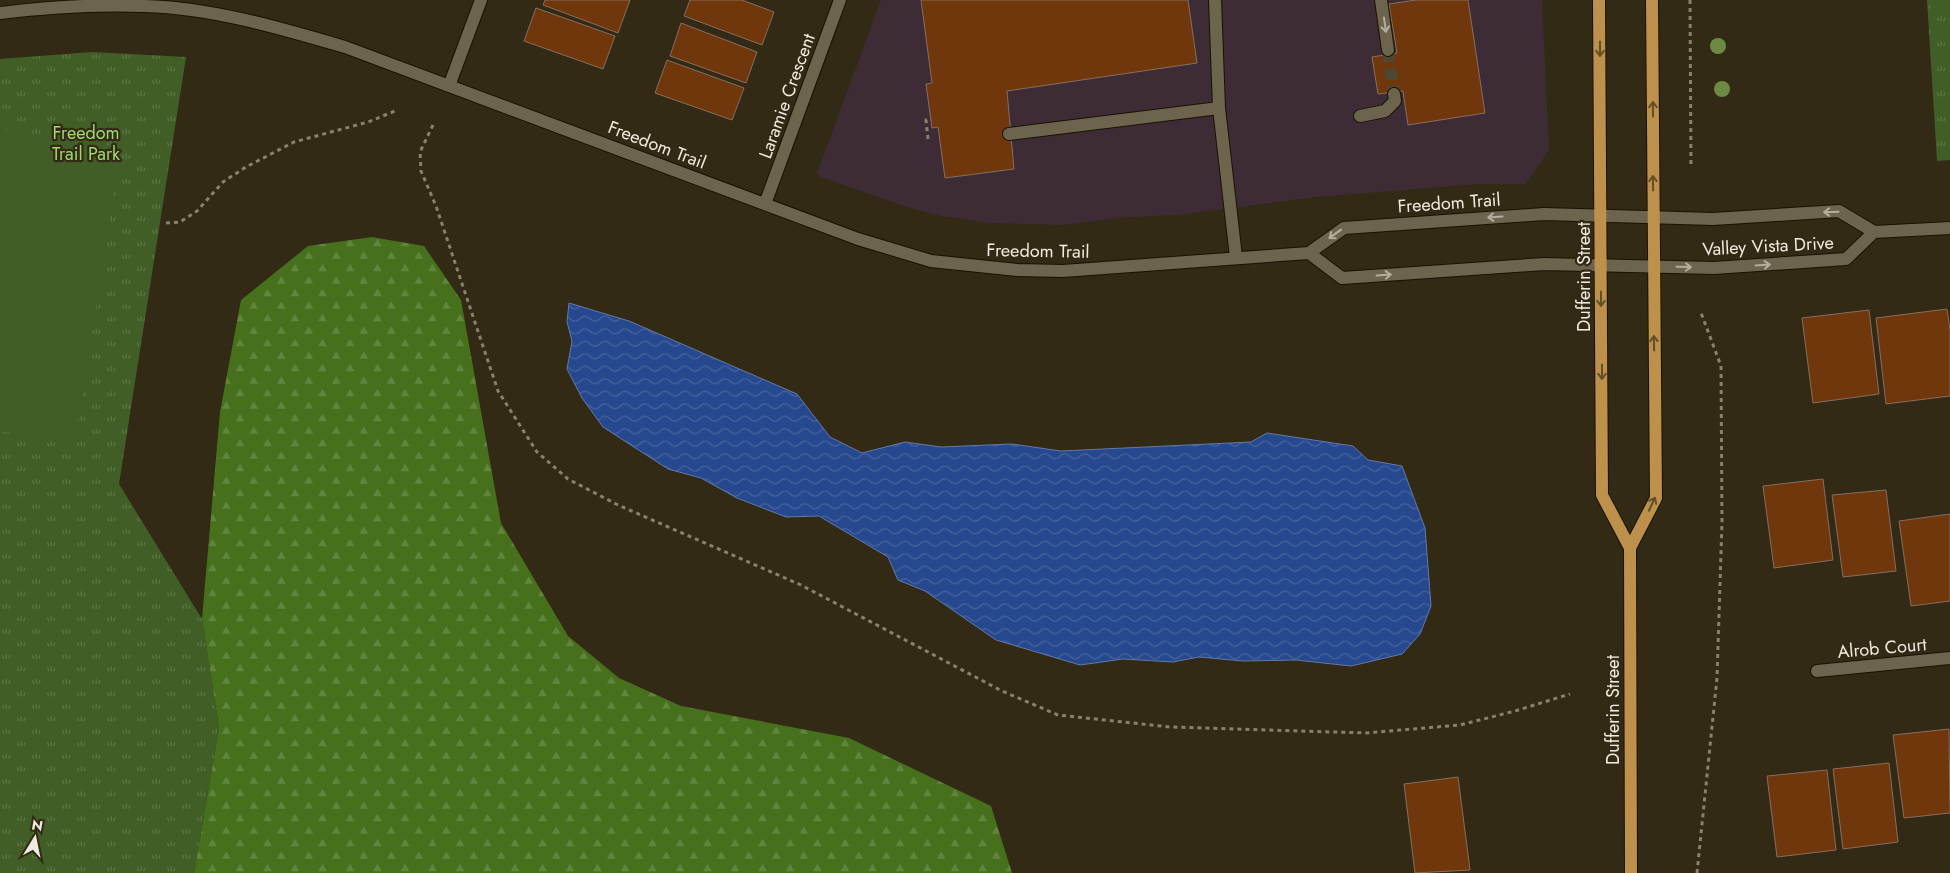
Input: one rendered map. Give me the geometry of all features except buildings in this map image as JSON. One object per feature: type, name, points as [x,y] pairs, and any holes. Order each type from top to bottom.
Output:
[{"type":"main road","name":"Dufferin Street","points":[[1599,0],[1602,495],[1630,548]]},
{"type":"main road","name":"Dufferin Street","points":[[1631,873],[1630,548],[1656,498],[1652,0]]},
{"type":"street","points":[[449,86],[481,0]]},
{"type":"street","name":"Laramie Crescent","points":[[765,204],[840,0]]},
{"type":"street","points":[[1215,0],[1219,108],[1236,257]]},
{"type":"street","points":[[1382,0],[1388,50]]},
{"type":"street","name":"Freedom Trail","points":[[0,12],[62,6],[147,3],[278,28],[345,47],[765,204],[807,222],[896,252],[931,261],[967,266],[1063,271],[1236,257],[1309,254],[1344,228],[1544,214],[1653,217]]},
{"type":"street","points":[[1360,116],[1385,111],[1395,102],[1394,94]]},
{"type":"street","points":[[1009,134],[1219,108]]},
{"type":"street","name":"Valley Vista Drive","points":[[1601,266],[1714,268],[1846,259],[1874,232],[1839,211],[1713,219],[1653,217]]},
{"type":"street","points":[[1874,232],[1950,228]]},
{"type":"street","points":[[1309,254],[1342,278],[1544,264],[1601,266]]},
{"type":"street","name":"Alrob Court","points":[[1817,671],[1950,658]]},
{"type":"path","points":[[1690,0],[1691,166]]},
{"type":"path","points":[[166,223],[180,222],[197,211],[223,182],[246,167],[294,142],[368,122],[395,111]]},
{"type":"path","points":[[928,139],[926,120],[931,119]]},
{"type":"path","points":[[432,125],[420,152],[421,171],[436,206],[498,391],[537,452],[568,479],[618,504],[801,585],[1002,691],[1058,715],[1170,727],[1366,733],[1460,725],[1515,712],[1570,694]]},
{"type":"path","points":[[1697,873],[1717,678],[1721,614],[1722,522],[1720,366],[1700,310]]},
{"type":"shaded area","points":[[881,0],[1542,0],[1549,150],[1526,184],[1480,184],[1315,197],[1178,215],[1128,217],[1063,225],[990,223],[941,216],[904,206],[821,177],[817,173]]},
{"type":"green space","points":[[1927,0],[1950,0],[1950,160],[1937,161]]},
{"type":"green space","name":"Freedom Trail Park","points":[[92,52],[186,57],[119,484],[202,619],[219,728],[194,873],[0,873],[0,59]]},
{"type":"green space","name":"Freedom Trail Park","points":[[0,129],[121,148],[75,443],[0,431]]},
{"type":"green space","points":[[372,237],[424,246],[461,300],[501,523],[568,636],[619,678],[681,706],[849,738],[991,806],[1012,873],[194,873],[219,728],[202,619],[220,412],[241,300],[308,246]]},
{"type":"water","points":[[569,303],[629,321],[797,394],[830,437],[862,453],[905,442],[941,447],[1012,444],[1061,451],[1251,442],[1267,433],[1353,446],[1368,460],[1402,466],[1425,528],[1431,606],[1420,634],[1402,654],[1351,666],[1296,660],[1243,661],[1199,657],[1173,662],[1123,659],[1080,665],[996,640],[925,591],[898,580],[888,557],[819,516],[786,517],[737,498],[701,478],[668,469],[603,427],[582,398],[567,369],[572,341],[567,322]]},
{"type":"tunnel","points":[[1388,50],[1394,94]]}]
